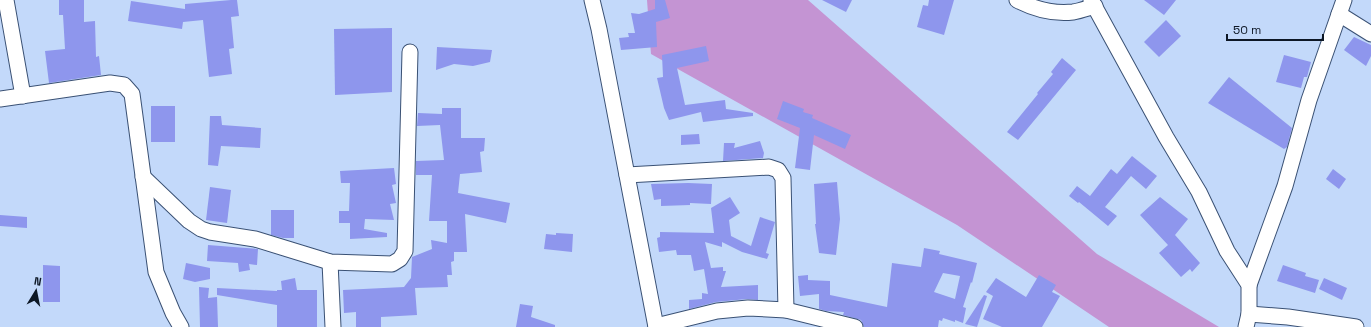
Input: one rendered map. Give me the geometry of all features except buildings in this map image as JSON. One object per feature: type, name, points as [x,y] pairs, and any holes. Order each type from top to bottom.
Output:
[{"type":"street","points":[[6,0],[23,96]]},
{"type":"street","points":[[592,0],[628,175],[656,327],[717,311],[748,308],[786,310],[855,327]]},
{"type":"street","points":[[1017,0],[1031,7],[1047,11],[1073,12],[1093,3],[1166,137],[1198,192],[1227,251],[1249,285]]},
{"type":"street","points":[[1356,327],[1288,317],[1247,321],[1249,285],[1285,186],[1309,100],[1342,7],[1371,34]]},
{"type":"street","points":[[143,178],[189,221],[201,229],[210,232],[255,239],[330,262],[392,264],[400,259],[405,251],[410,52]]},
{"type":"street","points":[[0,99],[110,83],[124,85],[132,94],[156,272],[173,313],[182,327]]},
{"type":"street","points":[[628,175],[769,166],[778,170],[783,178],[786,310]]},
{"type":"street","points":[[330,262],[333,327]]},
{"type":"shaded area","points":[[647,0],[808,0],[1097,254],[1219,327],[1109,327],[957,225],[651,54]]}]
